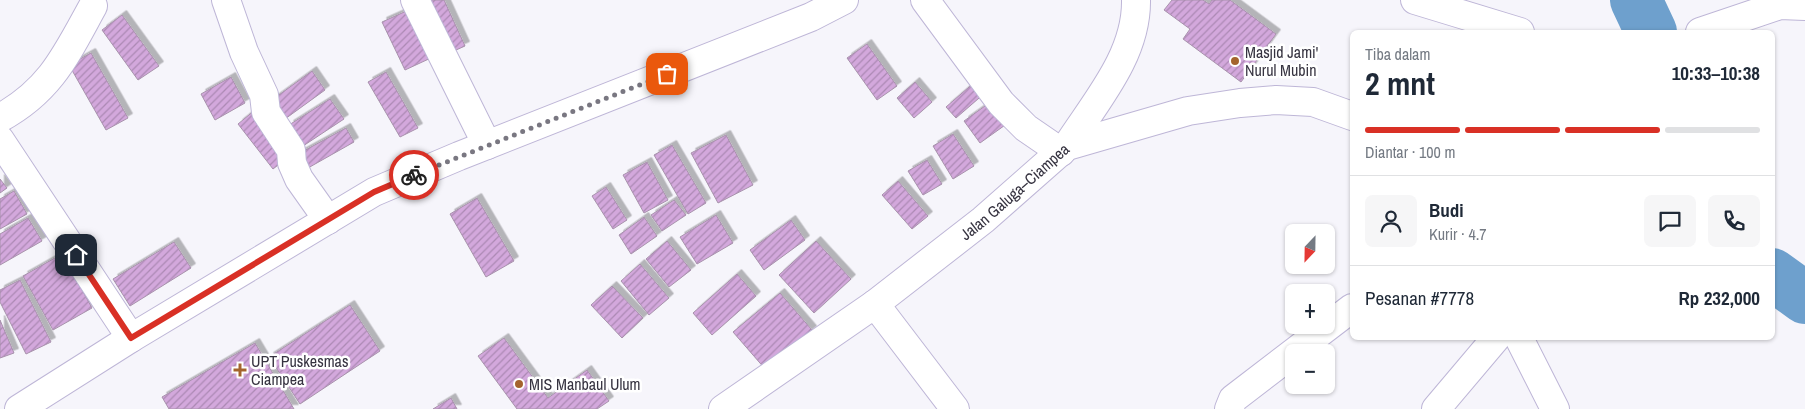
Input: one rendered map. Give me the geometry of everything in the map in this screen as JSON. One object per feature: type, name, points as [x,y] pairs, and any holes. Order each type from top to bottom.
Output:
[{"type":"street","points":[[226,0],[244,52],[264,96],[266,112],[291,150],[292,163],[299,179],[328,220]]},
{"type":"street","points":[[416,0],[487,145]]},
{"type":"street","points":[[18,409],[131,338],[374,192],[487,145],[811,18],[844,0]]},
{"type":"street","points":[[926,0],[1001,103],[1026,128],[1064,149],[1125,56],[1136,17],[1136,0]]},
{"type":"street","points":[[1416,0],[1514,30]]},
{"type":"street","points":[[1706,30],[1780,5],[1805,6]]},
{"type":"street","points":[[0,118],[32,98],[46,83],[60,65],[93,6]]},
{"type":"street","name":"Jalan Galuga–Ciampea","points":[[723,409],[875,304],[983,220],[1064,149],[1188,111],[1240,103],[1276,100],[1313,102],[1350,115]]},
{"type":"street","points":[[0,140],[131,338]]},
{"type":"street","points":[[875,304],[955,409]]},
{"type":"street","points":[[1229,409],[1233,399],[1350,310]]},
{"type":"street","points":[[1436,409],[1494,340]]},
{"type":"street","points":[[1520,340],[1555,409]]},
{"type":"building","points":[[423,0],[444,0],[465,46],[447,54]]},
{"type":"building","name":"Masjid Jami' Nurul Mubin","points":[[1172,0],[1203,0],[1209,4],[1212,0],[1230,0],[1276,34],[1241,82],[1183,39],[1190,29],[1164,10]]},
{"type":"building","points":[[411,9],[433,57],[405,70],[382,22]]},
{"type":"building","points":[[122,15],[159,66],[138,80],[102,30]]},
{"type":"building","points":[[867,44],[897,86],[877,100],[847,58]]},
{"type":"building","points":[[91,53],[128,118],[106,130],[69,65]]},
{"type":"building","points":[[312,71],[325,90],[285,119],[272,100]]},
{"type":"building","points":[[386,72],[418,128],[400,137],[368,82]]},
{"type":"building","points":[[231,77],[245,103],[215,120],[201,94]]},
{"type":"building","points":[[976,81],[986,92],[956,118],[946,107]]},
{"type":"building","points":[[915,82],[932,102],[914,118],[897,98]]},
{"type":"building","points":[[330,99],[344,119],[303,146],[289,125]]},
{"type":"building","points":[[992,101],[1008,123],[980,143],[964,121]]},
{"type":"building","points":[[255,110],[291,155],[273,169],[238,124]]},
{"type":"building","points":[[346,128],[354,142],[308,168],[300,153]]},
{"type":"building","points":[[953,134],[974,166],[953,179],[933,146]]},
{"type":"building","points":[[726,135],[753,185],[718,203],[691,153]]},
{"type":"building","points":[[672,145],[706,203],[688,214],[654,155]]},
{"type":"building","points":[[927,160],[942,184],[923,195],[908,171]]},
{"type":"building","points":[[647,162],[668,200],[644,213],[623,175]]},
{"type":"building","points":[[0,179],[7,188],[0,193]]},
{"type":"building","points":[[898,181],[928,216],[912,229],[882,195]]},
{"type":"building","points":[[606,187],[627,220],[613,229],[592,196]]},
{"type":"building","points":[[14,191],[27,214],[0,229],[0,199]]},
{"type":"building","points":[[477,198],[514,261],[486,277],[450,214]]},
{"type":"building","points":[[674,200],[686,215],[662,231],[651,215]]},
{"type":"building","points":[[716,215],[733,243],[697,264],[680,237]]},
{"type":"building","points":[[644,217],[657,236],[631,254],[619,235]]},
{"type":"building","points":[[28,218],[42,241],[0,265],[0,234]]},
{"type":"building","points":[[791,220],[805,240],[764,270],[750,250]]},
{"type":"building","points":[[667,241],[691,270],[669,287],[646,259]]},
{"type":"building","points":[[816,241],[851,279],[814,313],[779,275]]},
{"type":"building","points":[[174,242],[191,268],[130,306],[113,279]]},
{"type":"building","points":[[62,254],[92,308],[53,330],[23,276]]},
{"type":"building","points":[[640,264],[669,298],[649,315],[621,281]]},
{"type":"building","points":[[737,274],[756,296],[712,335],[693,313]]},
{"type":"building","points":[[20,280],[51,342],[26,354],[0,302],[0,290]]},
{"type":"building","points":[[612,286],[643,318],[622,338],[591,305]]},
{"type":"building","points":[[780,293],[812,330],[766,370],[733,332]]},
{"type":"building","points":[[350,305],[380,351],[300,404],[269,357]]},
{"type":"building","points":[[0,320],[14,353],[0,358]]},
{"type":"building","name":"MIS Manbaul Ulum","points":[[504,338],[548,398],[587,370],[609,401],[597,409],[517,409],[478,356]]},
{"type":"building","name":"UPT Puskesmas Ciampea","points":[[255,343],[294,409],[169,409],[162,397]]},
{"type":"building","points":[[451,398],[457,409],[433,409]]},
{"type":"waterway","points":[[1636,0],[1650,30]]},
{"type":"waterway","points":[[1775,276],[1805,298]]},
{"type":"way so far","points":[[414,175],[667,74]]},
{"type":"place","name":"Masjid Jami' Nurul Mubin","points":[[1235,61]]},
{"type":"place","name":"UPT Puskesmas Ciampea","points":[[240,370]]},
{"type":"place","name":"MIS Manbaul Ulum","points":[[519,384]]},
{"type":"route","points":[[76,255],[131,338],[374,192],[414,175]]}]
